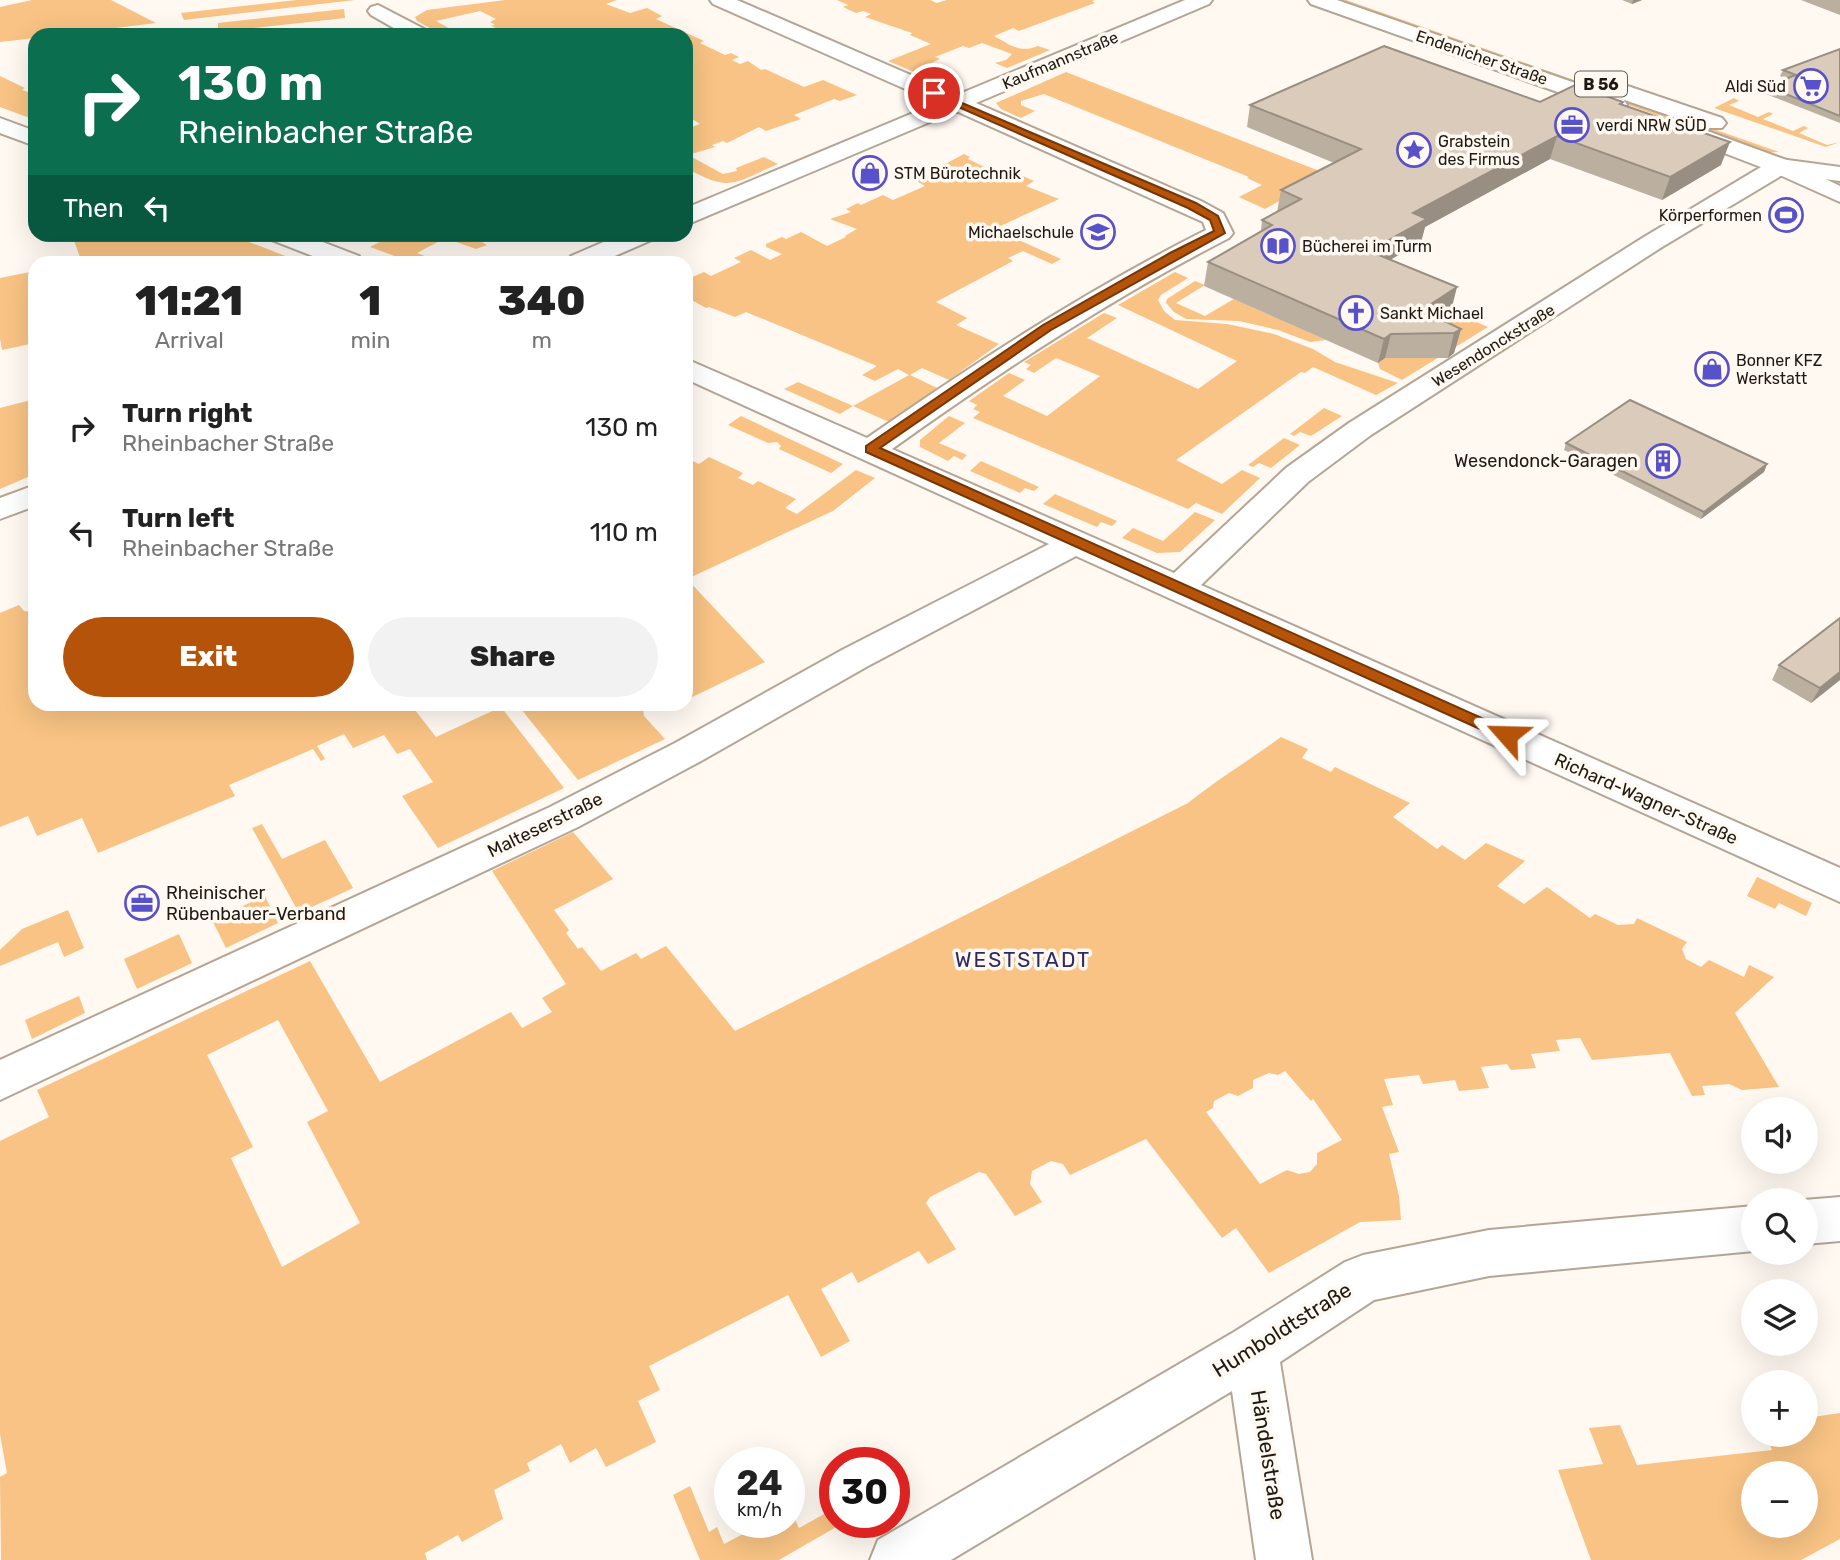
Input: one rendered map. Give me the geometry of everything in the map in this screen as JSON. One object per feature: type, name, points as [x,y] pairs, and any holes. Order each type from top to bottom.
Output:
[{"type":"street","points":[[720,0],[1192,206],[1214,218],[1220,233],[1047,328],[871,449]]},
{"type":"street","name":"Kaufmannstraße","points":[[693,210],[707,197],[958,104],[1202,0]]},
{"type":"street","name":"Endenicher Straße","points":[[1318,0],[1535,75],[1780,166],[1840,195]]},
{"type":"street","name":"Endenicher Straße","points":[[1362,0],[1754,138],[1840,173]]},
{"type":"street","points":[[378,10],[409,28]]},
{"type":"street","points":[[0,125],[28,136]]},
{"type":"street","points":[[1780,166],[1840,173]]},
{"type":"street","name":"Wesendonckstraße","points":[[1178,588],[1297,475],[1360,429],[1698,214],[1780,166]]},
{"type":"street","points":[[299,242],[335,256]]},
{"type":"street","points":[[594,256],[626,242]]},
{"type":"street","name":"Richard-Wagner-Straße","points":[[693,371],[1840,886]]},
{"type":"street","points":[[0,509],[28,498]]},
{"type":"street","name":"Malteserstraße","points":[[0,1082],[564,817],[781,701],[829,672],[1076,543]]},
{"type":"street","points":[[1818,1221],[1840,1219]]},
{"type":"street","name":"Humboldtstraße","points":[[898,1560],[1252,1350],[1363,1279],[1489,1253],[1741,1228]]},
{"type":"street","name":"Händelstraße","points":[[1252,1350],[1284,1560]]},
{"type":"shaded area","points":[[32,0],[111,0],[156,23],[116,28],[28,28],[28,39],[0,42],[0,7]]},
{"type":"shaded area","points":[[297,0],[355,0],[184,20],[181,13]]},
{"type":"shaded area","points":[[505,0],[617,0],[606,4],[630,13],[647,8],[662,16],[656,19],[676,28],[496,28],[491,26],[495,25],[490,22],[496,19],[480,11],[436,21],[448,28],[430,28],[415,17],[427,10]]},
{"type":"shaded area","points":[[837,0],[930,0],[937,3],[947,0],[1095,0],[1092,1],[1095,3],[1019,31],[1013,28],[994,36],[1019,48],[1038,46],[1050,50],[1007,68],[995,63],[1006,60],[1012,54],[982,43],[969,48],[963,46],[935,57],[940,59],[927,65],[941,71],[926,77],[888,61],[931,44],[910,35],[912,33],[865,17],[871,14],[863,11],[856,13],[843,7],[848,5]]},
{"type":"shaded area","points":[[1335,0],[1346,0],[1779,152],[1762,153]]},
{"type":"shaded area","points":[[344,9],[345,18],[254,28],[218,28],[218,23]]},
{"type":"shaded area","points":[[693,36],[704,41],[700,43],[725,55],[731,53],[739,57],[732,60],[740,64],[748,61],[761,70],[765,69],[804,87],[823,80],[857,95],[840,101],[834,99],[794,115],[801,119],[766,131],[759,127],[727,143],[723,141],[712,145],[715,147],[693,154],[693,126],[700,124],[693,120]]},
{"type":"shaded area","points":[[1066,72],[1327,174],[1265,209],[1239,197],[1262,185],[1247,178],[1249,177],[1044,94],[1021,101],[1021,105],[1035,111],[1021,118],[1001,109],[996,103]]},
{"type":"shaded area","points":[[0,76],[28,92],[28,117],[0,107]]},
{"type":"shaded area","points":[[1734,98],[1739,101],[1729,105],[1758,117],[1769,112],[1773,114],[1763,119],[1793,131],[1804,126],[1808,128],[1799,133],[1827,145],[1840,142],[1826,147],[1714,108]]},
{"type":"shaded area","points":[[964,154],[970,157],[968,159],[999,174],[1009,170],[1034,181],[1026,186],[1059,199],[994,229],[1061,259],[1052,264],[1023,251],[1008,258],[1013,261],[936,302],[967,318],[956,325],[999,344],[949,380],[922,368],[910,375],[937,388],[889,422],[853,406],[909,375],[898,369],[875,381],[862,375],[877,366],[746,312],[735,317],[706,308],[693,301],[693,277],[704,272],[711,276],[741,262],[734,258],[751,250],[770,260],[782,254],[766,247],[766,244],[801,232],[827,246],[857,229],[830,219],[851,212],[846,209],[858,203],[861,205],[883,195],[893,200],[925,186],[915,180]]},
{"type":"shaded area","points":[[764,157],[778,164],[732,182],[723,183],[693,172],[693,158],[723,174],[737,171],[736,168]]},
{"type":"shaded area","points":[[75,242],[249,242],[285,256],[80,256]]},
{"type":"shaded area","points":[[380,242],[438,242],[417,253],[425,256],[395,256],[370,247]]},
{"type":"shaded area","points":[[456,242],[482,242],[487,245],[476,249]]},
{"type":"shaded area","points":[[28,272],[28,344],[2,350],[0,278]]},
{"type":"shaded area","points":[[1175,272],[1188,278],[1161,295],[1158,300],[1164,311],[1175,320],[1227,324],[1274,334],[1313,349],[1335,362],[1398,383],[1376,395],[1313,367],[1305,373],[1301,372],[1176,460],[1222,484],[1242,470],[1260,478],[1222,514],[1196,503],[1188,509],[973,418],[980,412],[973,409],[977,405],[969,401],[1009,373],[1025,380],[1003,396],[1047,416],[1100,376],[1056,358],[1034,373],[1026,369],[1031,365],[1024,362],[1104,313],[1117,318],[1087,338],[1198,389],[1237,361],[1118,305]]},
{"type":"shaded area","points":[[1195,281],[1205,285],[1176,303],[1205,316],[1234,299],[1326,340],[1310,342],[1278,330],[1239,321],[1186,319],[1166,303],[1167,299]]},
{"type":"shaded area","points":[[1451,311],[1488,327],[1402,380],[1380,369],[1378,363]]},
{"type":"shaded area","points":[[798,382],[853,406],[840,414],[784,389]]},
{"type":"shaded area","points":[[28,401],[28,477],[0,489],[0,408]]},
{"type":"shaded area","points":[[1324,408],[1342,416],[1311,436],[1300,432],[1294,436],[1290,434]]},
{"type":"shaded area","points":[[741,416],[843,464],[831,473],[779,449],[781,446],[777,442],[768,443],[728,425]]},
{"type":"shaded area","points":[[949,416],[965,423],[939,443],[967,455],[962,460],[954,456],[948,461],[920,447],[920,440]]},
{"type":"shaded area","points":[[1284,438],[1300,445],[1271,468],[1259,463],[1253,467],[1248,465]]},
{"type":"shaded area","points":[[709,457],[743,473],[738,478],[753,485],[758,481],[796,499],[785,508],[797,514],[856,470],[875,478],[833,511],[693,576],[693,461],[699,464]]},
{"type":"shaded area","points":[[981,461],[1039,487],[1034,491],[1025,488],[1020,493],[970,471]]},
{"type":"shaded area","points":[[1055,494],[1117,521],[1112,526],[1101,522],[1097,527],[1043,504]]},
{"type":"shaded area","points":[[1195,512],[1215,520],[1180,552],[1157,553],[1122,538],[1133,528],[1163,541]]},
{"type":"shaded area","points":[[693,585],[765,662],[693,697]]},
{"type":"shaded area","points":[[19,605],[28,611],[28,711],[416,711],[436,737],[492,711],[504,711],[564,788],[438,848],[402,796],[433,782],[410,749],[397,754],[384,735],[353,748],[344,734],[317,746],[325,759],[321,761],[313,749],[229,785],[235,796],[98,853],[82,818],[37,836],[28,816],[0,827],[0,613]]},
{"type":"shaded area","points":[[523,711],[643,711],[644,716],[665,739],[578,780]]},
{"type":"shaded area","points":[[1281,737],[1308,749],[1302,758],[1331,772],[1335,767],[1410,803],[1393,817],[1437,849],[1442,845],[1465,860],[1486,843],[1525,861],[1497,886],[1524,904],[1547,887],[1590,918],[1595,914],[1618,925],[1634,924],[1637,918],[1687,942],[1682,949],[1686,959],[1701,967],[1709,960],[1744,977],[1749,965],[1774,977],[1735,1013],[1779,1087],[1742,1090],[1729,1084],[1702,1086],[1705,1095],[1692,1096],[1670,1053],[1592,1060],[1580,1038],[1556,1040],[1560,1051],[1531,1054],[1536,1068],[1511,1070],[1507,1064],[1481,1067],[1489,1088],[1459,1091],[1455,1080],[1423,1084],[1419,1075],[1384,1079],[1393,1105],[1382,1107],[1399,1152],[1389,1154],[1399,1196],[1401,1220],[1360,1222],[1269,1273],[1236,1228],[1222,1238],[1146,1139],[1070,1175],[1063,1164],[1051,1161],[1032,1171],[1030,1184],[1042,1202],[1015,1216],[986,1174],[979,1172],[930,1197],[926,1203],[956,1249],[928,1264],[919,1251],[858,1283],[852,1272],[821,1289],[850,1341],[821,1357],[788,1295],[649,1366],[660,1390],[638,1401],[656,1442],[606,1467],[596,1448],[570,1463],[561,1444],[527,1463],[530,1471],[494,1490],[503,1519],[462,1542],[458,1535],[425,1553],[427,1560],[1,1560],[0,1477],[7,1473],[0,1434],[0,1141],[49,1117],[37,1090],[310,961],[380,1082],[511,1012],[522,1028],[552,1012],[542,998],[566,984],[492,871],[573,832],[613,879],[554,910],[569,930],[566,933],[578,949],[582,947],[601,971],[636,953],[641,959],[666,946],[735,1031],[1188,803]],"holes":[[[278,1020],[328,1111],[307,1122],[360,1223],[282,1267],[231,1158],[253,1147],[207,1055]],[[1285,1071],[1311,1101],[1313,1099],[1342,1140],[1317,1153],[1317,1164],[1310,1172],[1299,1174],[1287,1170],[1260,1184],[1206,1112],[1213,1108],[1214,1101],[1229,1093],[1238,1096],[1253,1088],[1253,1080],[1269,1073],[1278,1075]]]},
{"type":"shaded area","points":[[262,824],[282,859],[325,840],[353,888],[299,913],[252,828]]},
{"type":"shaded area","points":[[1757,877],[1812,903],[1806,916],[1779,903],[1775,909],[1747,896]]},
{"type":"shaded area","points":[[265,896],[278,923],[226,948],[212,920]]},
{"type":"shaded area","points":[[68,910],[84,948],[64,957],[58,942],[0,966],[0,950],[22,929]]},
{"type":"shaded area","points":[[179,934],[192,963],[137,989],[124,959]]},
{"type":"shaded area","points":[[79,996],[85,1013],[32,1039],[25,1020]]},
{"type":"shaded area","points":[[1840,1413],[1840,1539],[1801,1560],[1591,1560],[1558,1470],[1603,1464],[1589,1428],[1620,1425],[1637,1465],[1772,1450],[1771,1447],[1818,1447],[1818,1416]]},
{"type":"shaded area","points":[[690,1486],[709,1532],[714,1529],[714,1538],[722,1538],[724,1544],[735,1538],[805,1538],[805,1525],[819,1517],[819,1537],[779,1560],[700,1560],[673,1495]]},
{"type":"building","points":[[1384,46],[1540,102],[1575,85],[1623,102],[1620,104],[1730,142],[1670,177],[1557,136],[1413,213],[1427,219],[1369,251],[1457,287],[1422,310],[1461,329],[1454,333],[1391,334],[1384,339],[1208,262],[1272,225],[1262,220],[1301,199],[1281,190],[1361,149],[1250,105]]},
{"type":"building","name":"Aldi Süd","points":[[1840,49],[1840,116],[1766,86],[1796,75],[1783,70]]},
{"type":"building","name":"Wesendonck-Garagen","points":[[1630,400],[1767,464],[1704,512],[1566,443]]},
{"type":"building","points":[[1840,618],[1840,672],[1820,688],[1779,665]]},
{"type":"place","name":"Aldi Süd","points":[[1811,86]]},
{"type":"place","name":"verdi NRW SÜD","points":[[1572,125]]},
{"type":"place","name":"Grabstein des Firmus","points":[[1414,150]]},
{"type":"place","name":"STM Bürotechnik","points":[[870,173]]},
{"type":"place","name":"Körperformen","points":[[1786,215]]},
{"type":"place","name":"Michaelschule","points":[[1098,232]]},
{"type":"place","name":"Bücherei im Turm","points":[[1278,246]]},
{"type":"place","name":"Sankt Michael","points":[[1356,313]]},
{"type":"place","name":"Bonner KFZ Werkstatt","points":[[1712,369]]},
{"type":"place","name":"Wesendonck-Garagen","points":[[1663,461]]},
{"type":"place","name":"Rheinischer Rübenbauer-Verband","points":[[142,903]]},
{"type":"district","name":"WESTSTADT","points":[[1023,960]]},
{"type":"route","points":[[934,93],[1192,206],[1214,218],[1220,233],[1047,328],[871,449],[1507,735]]}]
